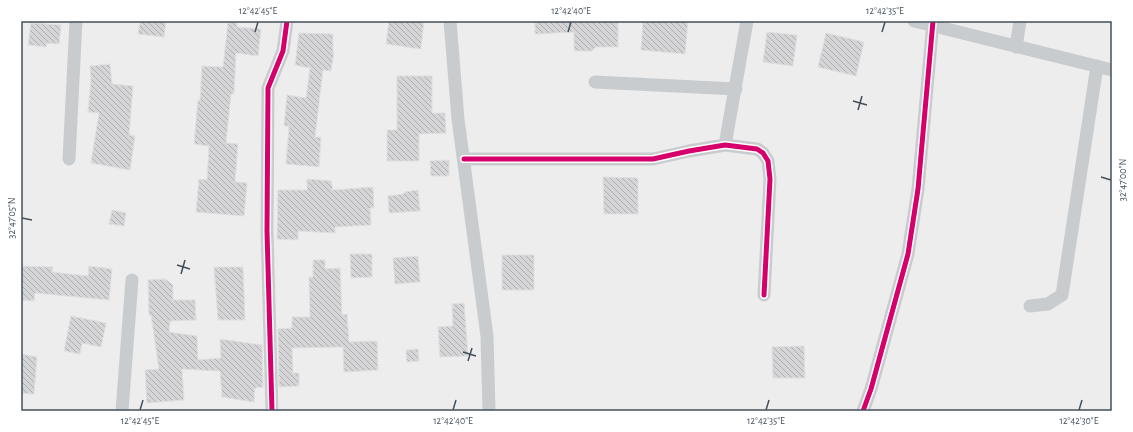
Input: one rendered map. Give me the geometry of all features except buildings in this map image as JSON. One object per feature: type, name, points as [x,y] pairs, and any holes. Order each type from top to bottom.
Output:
[{"type":"street","points":[[69,159],[76,21]]},
{"type":"street","points":[[272,411],[267,231],[268,88],[283,51],[287,21]]},
{"type":"street","points":[[450,21],[454,77],[487,336],[490,411]]},
{"type":"street","points":[[725,145],[747,21]]},
{"type":"street","points":[[914,21],[933,23],[1016,47],[1112,70]]},
{"type":"street","points":[[1016,47],[1020,21]]},
{"type":"street","points":[[863,411],[871,389],[908,254],[918,189],[933,23]]},
{"type":"street","points":[[1030,306],[1048,304],[1062,295],[1097,66]]},
{"type":"street","points":[[595,82],[736,89]]},
{"type":"street","points":[[464,159],[653,159],[725,145],[757,150],[763,153],[768,161],[770,179],[764,295]]},
{"type":"street","points":[[122,411],[132,280]]},
{"type":"cycle path","points":[[272,411],[267,231],[268,88],[283,51],[287,21]]},
{"type":"cycle path","points":[[863,411],[871,389],[908,254],[918,189],[933,21]]},
{"type":"cycle path","points":[[464,159],[653,159],[725,145],[757,149],[763,153],[768,161],[770,179],[764,295]]}]
